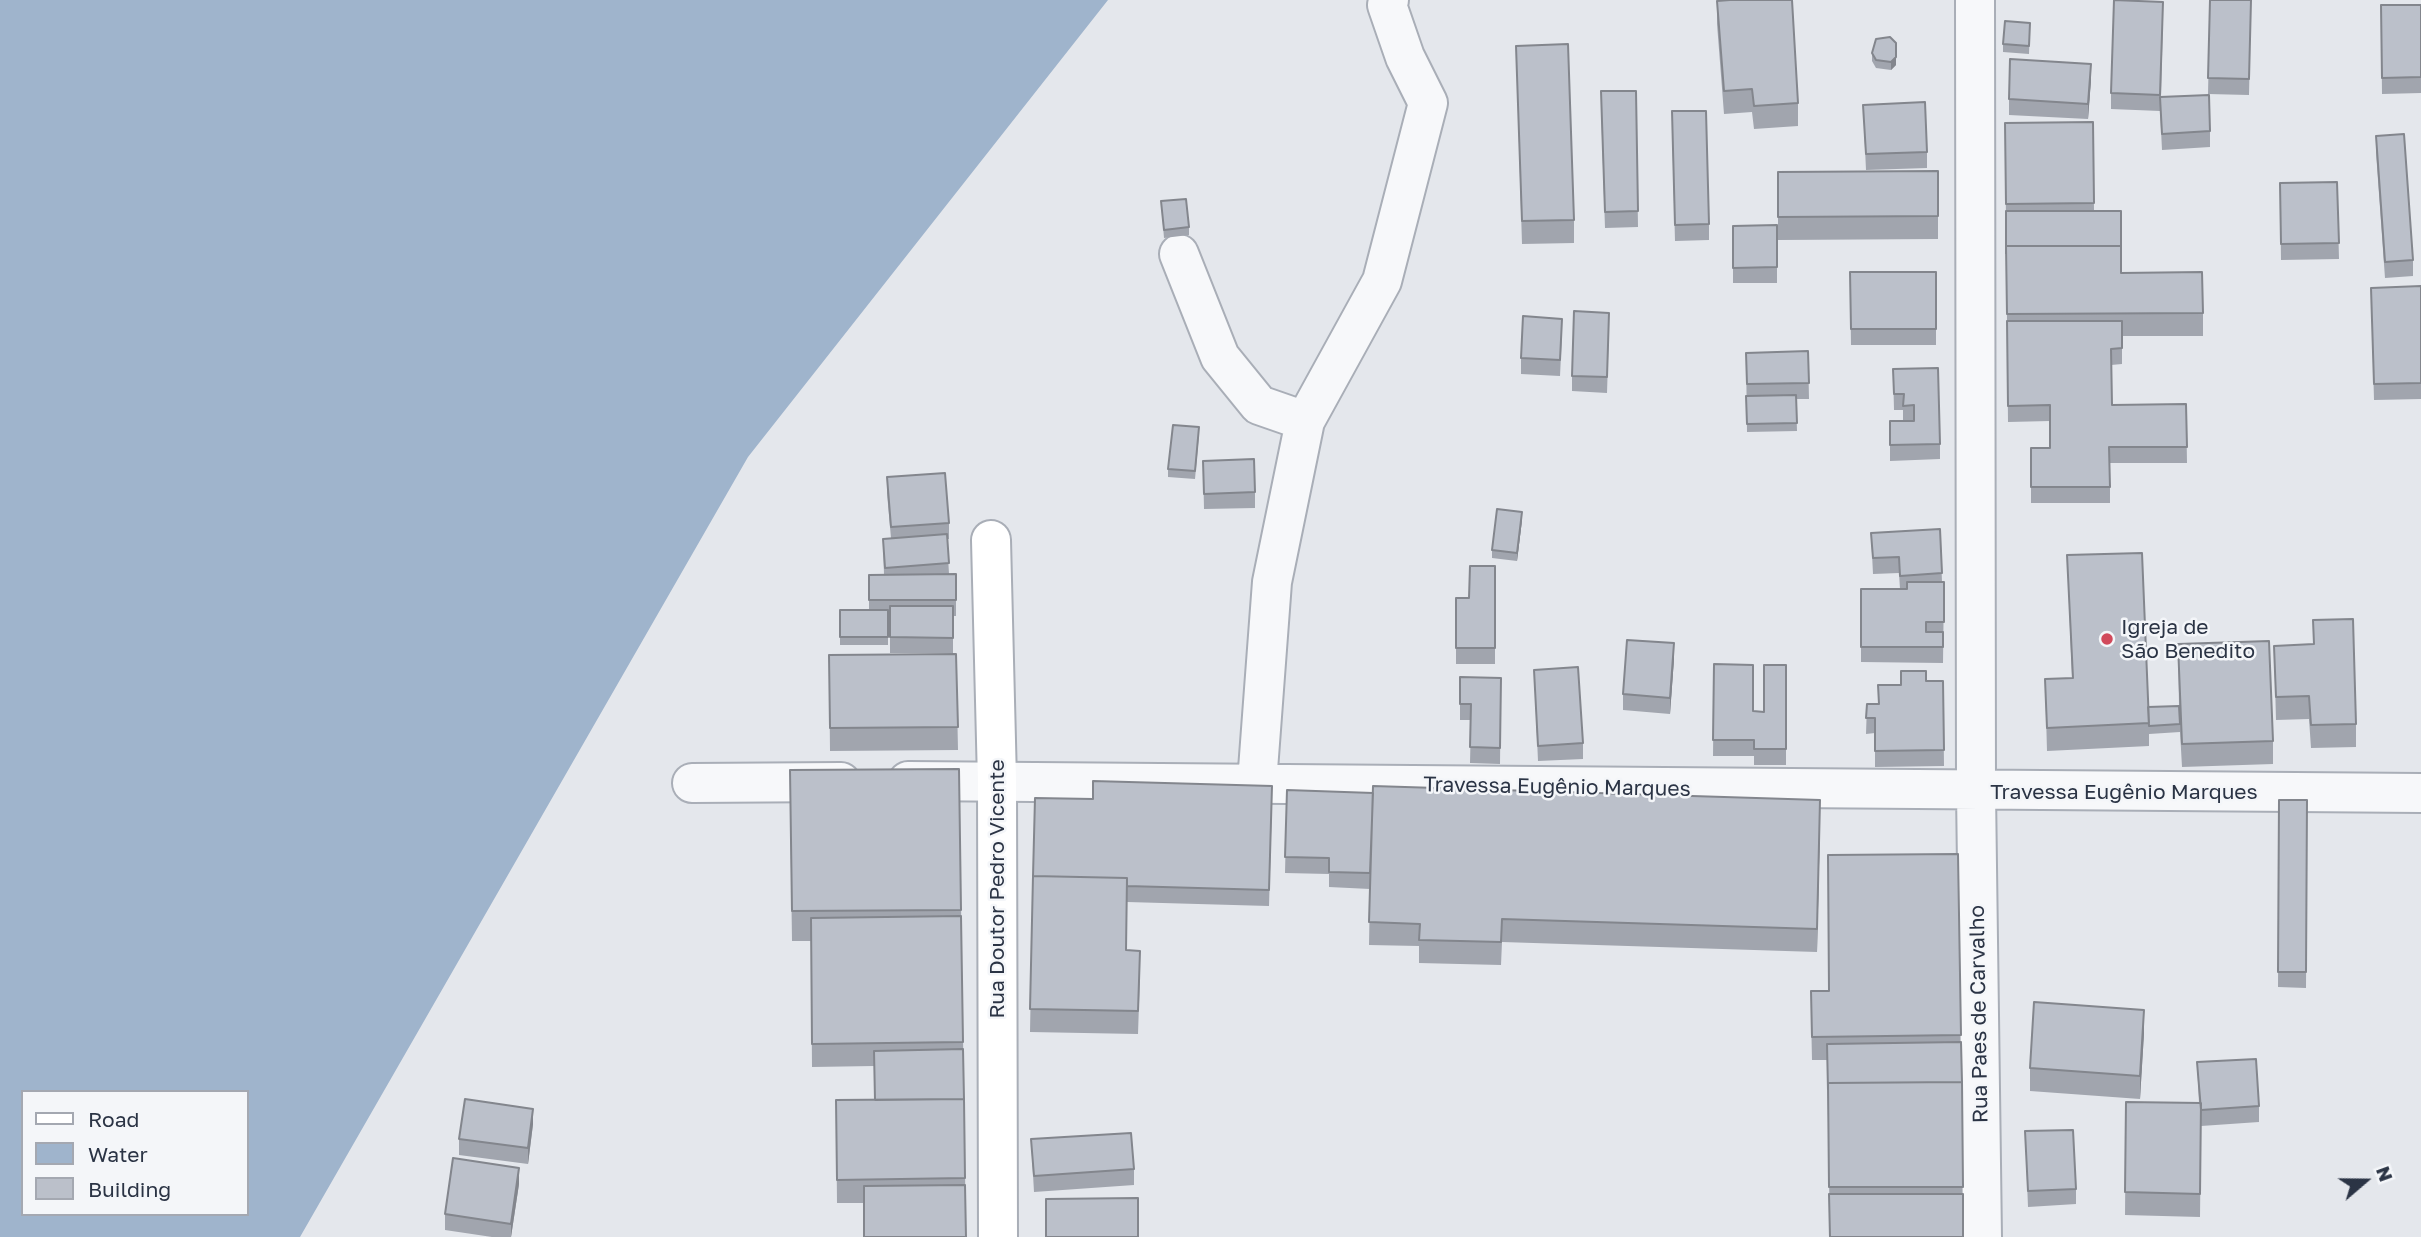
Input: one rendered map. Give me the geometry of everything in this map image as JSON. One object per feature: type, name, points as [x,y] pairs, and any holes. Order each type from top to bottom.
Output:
[{"type":"street","points":[[1257,783],[1272,583],[1305,421],[1382,281],[1428,103],[1405,57],[1387,5],[1389,0]]},
{"type":"street","name":"Rua Paes de Carvalho","points":[[1975,0],[1976,792],[1982,1237]]},
{"type":"street","points":[[1179,254],[1220,357],[1259,405],[1305,421]]},
{"type":"street","name":"Rua Doutor Pedro Vicente","points":[[991,540],[997,781],[998,1237]]},
{"type":"street","name":"Travessa Eugênio Marques","points":[[692,783],[997,781],[1976,792],[2421,793]]},
{"type":"water","points":[[0,0],[1108,0],[748,457],[300,1237],[0,1237]]},
{"type":"building","points":[[1792,0],[1798,103],[1754,106],[1752,89],[1724,91],[1717,1]]},
{"type":"building","points":[[2114,0],[2163,2],[2160,95],[2111,93]]},
{"type":"building","points":[[2210,0],[2251,0],[2249,79],[2208,78]]},
{"type":"building","points":[[2381,5],[2421,5],[2421,77],[2382,78]]},
{"type":"building","points":[[2005,21],[2030,23],[2029,46],[2003,44]]},
{"type":"building","points":[[1890,37],[1896,43],[1896,57],[1891,62],[1876,60],[1872,53],[1876,39]]},
{"type":"building","points":[[1568,44],[1574,220],[1522,221],[1516,46]]},
{"type":"building","points":[[2010,59],[2091,64],[2088,104],[2009,99]]},
{"type":"building","points":[[1601,91],[1636,91],[1638,211],[1605,212]]},
{"type":"building","points":[[2209,95],[2210,131],[2162,134],[2160,97]]},
{"type":"building","points":[[1925,102],[1927,152],[1866,154],[1863,105]]},
{"type":"building","points":[[1672,111],[1706,111],[1709,224],[1675,225]]},
{"type":"building","points":[[2093,122],[2094,203],[2006,204],[2005,123]]},
{"type":"building","points":[[2404,134],[2413,260],[2385,262],[2376,136]]},
{"type":"building","points":[[1938,171],[1938,216],[1778,217],[1778,172]]},
{"type":"building","points":[[2337,182],[2339,243],[2281,244],[2280,183]]},
{"type":"building","points":[[1186,199],[1189,227],[1164,230],[1161,201]]},
{"type":"building","points":[[2006,211],[2121,211],[2121,246],[2006,246]]},
{"type":"building","points":[[1777,225],[1777,267],[1733,268],[1733,226]]},
{"type":"building","points":[[2006,246],[2121,246],[2121,273],[2202,272],[2203,313],[2007,314]]},
{"type":"building","points":[[1850,272],[1936,272],[1936,329],[1851,329]]},
{"type":"building","points":[[2421,286],[2421,383],[2374,384],[2371,288]]},
{"type":"building","points":[[1574,311],[1609,313],[1607,377],[1572,376]]},
{"type":"building","points":[[1523,316],[1562,319],[1560,360],[1521,358]]},
{"type":"building","points":[[2007,321],[2122,321],[2122,348],[2111,349],[2112,405],[2186,404],[2187,447],[2109,447],[2110,487],[2031,487],[2031,448],[2050,448],[2050,405],[2008,406]]},
{"type":"building","points":[[1808,351],[1809,383],[1747,384],[1746,353]]},
{"type":"building","points":[[1938,368],[1940,444],[1890,445],[1890,421],[1914,421],[1914,405],[1903,406],[1904,394],[1894,394],[1893,369]]},
{"type":"building","points":[[1796,395],[1797,423],[1747,424],[1746,396]]},
{"type":"building","points":[[1173,425],[1199,427],[1195,471],[1168,469]]},
{"type":"building","points":[[1254,459],[1255,492],[1204,494],[1203,461]]},
{"type":"building","points":[[945,473],[949,523],[891,527],[887,477]]},
{"type":"building","points":[[1497,509],[1522,512],[1517,553],[1492,550]]},
{"type":"building","points":[[1940,529],[1942,573],[1900,576],[1899,557],[1873,558],[1871,533]]},
{"type":"building","points":[[947,534],[949,563],[885,568],[883,539]]},
{"type":"building","name":"Igreja de São Benedito","points":[[2142,553],[2149,723],[2047,728],[2045,679],[2073,678],[2067,555]]},
{"type":"building","points":[[1470,566],[1495,566],[1495,648],[1456,648],[1456,598],[1469,598]]},
{"type":"building","points":[[956,574],[956,600],[869,600],[869,575]]},
{"type":"building","points":[[1907,582],[1944,582],[1944,622],[1926,622],[1926,632],[1943,632],[1943,647],[1861,647],[1861,589],[1907,589]]},
{"type":"building","points":[[890,606],[953,606],[953,638],[890,637]]},
{"type":"building","points":[[840,610],[888,610],[888,637],[840,637]]},
{"type":"building","points":[[2353,619],[2356,724],[2311,725],[2309,696],[2276,697],[2274,646],[2314,644],[2313,620]]},
{"type":"building","points":[[1627,640],[1674,643],[1670,698],[1623,694]]},
{"type":"building","points":[[2269,641],[2273,741],[2182,744],[2178,644]]},
{"type":"building","points":[[956,654],[958,727],[830,728],[829,655]]},
{"type":"building","points":[[1714,664],[1753,665],[1753,711],[1764,712],[1764,665],[1786,665],[1786,749],[1754,749],[1754,740],[1713,740]]},
{"type":"building","points":[[1578,667],[1583,743],[1538,746],[1534,670]]},
{"type":"building","points":[[1901,671],[1926,671],[1926,681],[1943,681],[1944,750],[1875,751],[1875,718],[1866,718],[1867,704],[1879,704],[1878,685],[1901,685]]},
{"type":"building","points":[[1460,677],[1501,678],[1500,748],[1470,747],[1471,704],[1460,704]]},
{"type":"building","points":[[2179,706],[2180,724],[2149,726],[2148,707]]},
{"type":"building","points":[[959,769],[961,910],[792,911],[790,770]]},
{"type":"building","points":[[1093,781],[1272,786],[1269,890],[1127,886],[1127,878],[1033,876],[1035,798],[1093,799]]},
{"type":"building","points":[[1373,786],[1820,800],[1817,929],[1502,919],[1501,942],[1419,940],[1420,924],[1369,922]]},
{"type":"building","points":[[1287,790],[1373,793],[1370,873],[1329,872],[1329,858],[1285,857]]},
{"type":"building","points":[[2279,800],[2307,800],[2306,972],[2278,972]]},
{"type":"building","points":[[1958,854],[1961,1035],[1812,1037],[1811,991],[1829,991],[1828,855]]},
{"type":"building","points":[[1033,876],[1127,878],[1126,950],[1140,951],[1138,1011],[1030,1009]]},
{"type":"building","points":[[961,916],[963,1042],[812,1044],[811,918]]},
{"type":"building","points":[[2034,1002],[2144,1010],[2140,1076],[2030,1068]]},
{"type":"building","points":[[1961,1042],[1962,1082],[1828,1083],[1828,1090],[1827,1044]]},
{"type":"building","points":[[963,1049],[964,1099],[875,1100],[874,1051]]},
{"type":"building","points":[[2256,1059],[2259,1106],[2201,1110],[2197,1062]]},
{"type":"building","points":[[1962,1082],[1963,1187],[1829,1187],[1828,1083]]},
{"type":"building","points":[[465,1099],[533,1109],[528,1148],[459,1139]]},
{"type":"building","points":[[964,1099],[965,1178],[837,1180],[836,1100]]},
{"type":"building","points":[[2126,1102],[2201,1103],[2200,1194],[2125,1192]]},
{"type":"building","points":[[2073,1130],[2076,1189],[2028,1191],[2025,1131]]},
{"type":"building","points":[[1131,1133],[1134,1169],[1034,1176],[1031,1139]]},
{"type":"building","points":[[453,1158],[519,1168],[511,1224],[445,1214]]},
{"type":"building","points":[[965,1185],[966,1237],[864,1237],[864,1186]]},
{"type":"building","points":[[1829,1194],[1963,1194],[1963,1237],[1830,1237]]},
{"type":"building","points":[[1138,1198],[1138,1237],[1046,1237],[1046,1199]]},
{"type":"place","name":"Igreja de São Benedito","points":[[2107,639]]}]
